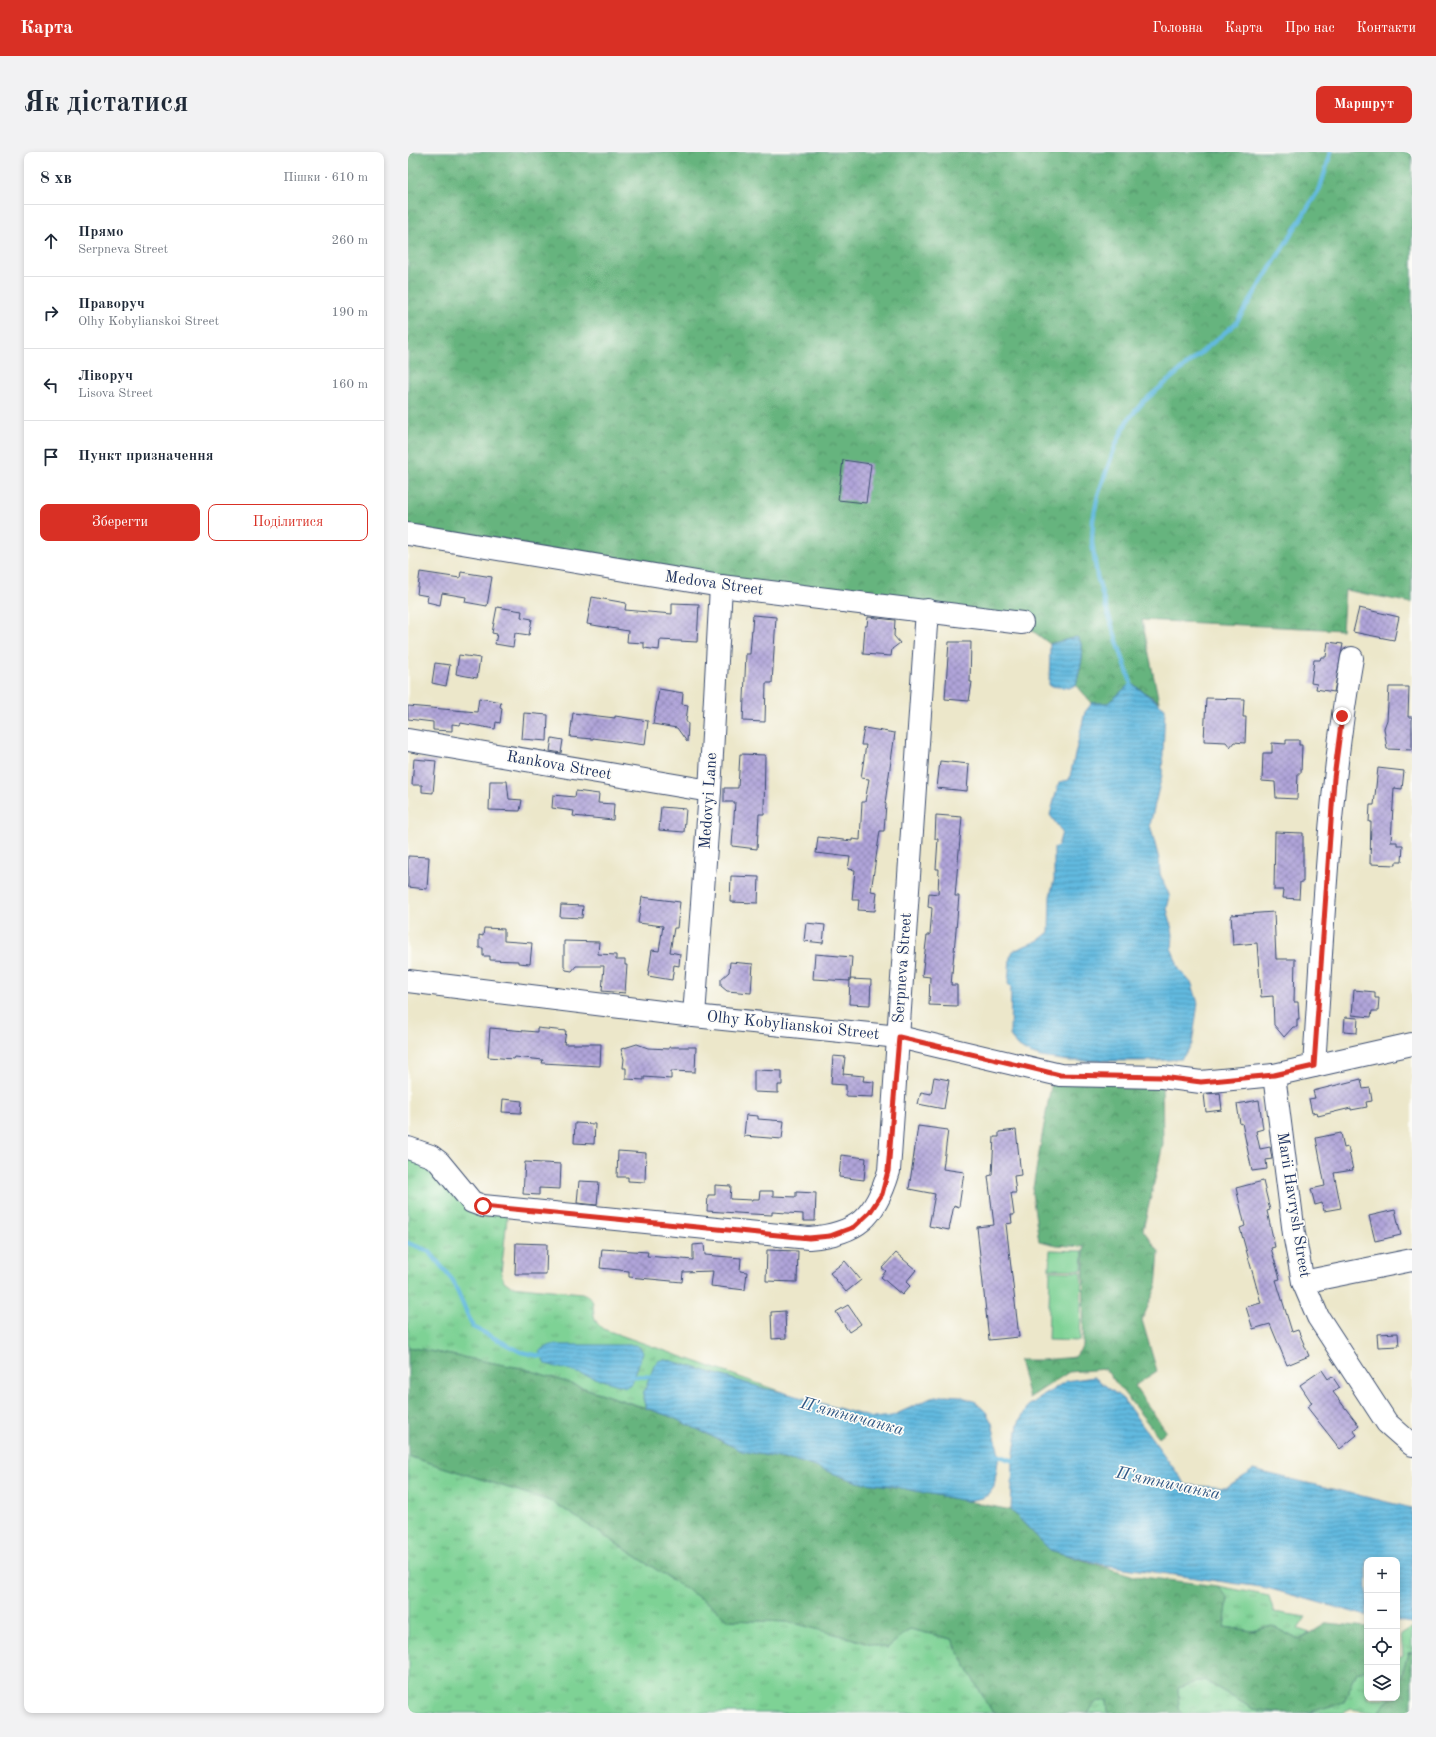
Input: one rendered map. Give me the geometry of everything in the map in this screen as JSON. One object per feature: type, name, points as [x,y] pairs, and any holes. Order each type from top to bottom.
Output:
[{"type":"street","name":"Medova Street","points":[[408,534],[721,586],[927,610],[1022,623]]},
{"type":"street","name":"Medovyi Lane","points":[[694,1016],[710,791],[721,586]]},
{"type":"street","name":"Serpneva Street","points":[[408,1148],[431,1156],[439,1162],[472,1202],[483,1206],[809,1238],[830,1236],[854,1227],[870,1212],[882,1194],[888,1171],[899,1037],[927,610]]},
{"type":"street","points":[[1314,1066],[1334,778],[1342,716],[1352,658]]},
{"type":"street","name":"Rankova Street","points":[[408,740],[710,791]]},
{"type":"street","name":"Olhy Kobylianskoi Street","points":[[408,981],[694,1016],[899,1037],[1053,1074],[1162,1077],[1201,1082],[1274,1075],[1412,1044]]},
{"type":"street","name":"Marii Havrysh Street","points":[[1274,1075],[1294,1234],[1303,1282],[1318,1317],[1387,1423],[1412,1445]]},
{"type":"street","points":[[1303,1282],[1412,1260]]},
{"type":"green space","points":[[408,152],[1412,152],[1412,603],[1345,590],[1342,630],[1142,620],[1159,702],[1131,683],[1108,703],[1092,703],[1076,685],[1082,660],[1082,647],[1077,637],[1050,644],[1022,623],[408,534]]},
{"type":"green space","points":[[1053,1074],[1162,1077],[1163,1145],[1143,1230],[1159,1252],[1156,1288],[1142,1320],[1157,1371],[1134,1386],[1166,1431],[1159,1437],[1105,1369],[1069,1372],[1029,1398],[1019,1360],[1042,1360],[1075,1357],[1083,1346],[1084,1247],[1057,1245],[1039,1241],[1032,1193]]},
{"type":"green space","points":[[408,1148],[472,1202],[508,1209],[501,1273],[504,1281],[511,1286],[582,1293],[591,1298],[594,1317],[603,1329],[782,1392],[766,1389],[665,1359],[643,1398],[646,1408],[526,1369],[408,1347]]},
{"type":"green space","points":[[1050,1250],[1083,1251],[1082,1270],[1049,1269]]},
{"type":"green space","points":[[1050,1271],[1082,1272],[1080,1341],[1048,1340]]},
{"type":"green space","points":[[408,1347],[526,1369],[672,1417],[742,1451],[801,1462],[858,1482],[891,1486],[1011,1510],[1050,1550],[1134,1576],[1218,1586],[1228,1598],[1224,1627],[1253,1631],[1272,1626],[1299,1640],[1327,1623],[1364,1627],[1364,1670],[1357,1672],[1344,1702],[1307,1713],[1283,1713],[1253,1709],[1204,1680],[1178,1688],[1179,1709],[1183,1713],[1108,1713],[1107,1700],[1096,1702],[1088,1713],[993,1713],[971,1676],[952,1639],[910,1629],[887,1648],[790,1622],[728,1620],[712,1606],[553,1502],[408,1456]]},
{"type":"green space","points":[[408,1456],[553,1502],[712,1606],[728,1620],[790,1622],[887,1648],[910,1629],[952,1639],[971,1676],[993,1713],[408,1713]]},
{"type":"green space","points":[[1218,1586],[1269,1596],[1274,1612],[1306,1617],[1298,1629],[1310,1633],[1299,1640],[1272,1626],[1253,1631],[1224,1627],[1228,1598]]},
{"type":"green space","points":[[1412,1627],[1412,1652],[1408,1653],[1400,1680],[1400,1656],[1403,1655],[1401,1634]]},
{"type":"green space","points":[[1412,1652],[1412,1713],[1378,1713],[1388,1701],[1400,1701],[1400,1680],[1408,1653]]},
{"type":"green space","points":[[1364,1670],[1364,1701],[1388,1701],[1378,1713],[1351,1709],[1343,1713],[1307,1713],[1344,1702],[1357,1672]]},
{"type":"green space","points":[[1204,1680],[1253,1709],[1283,1713],[1183,1713],[1179,1710],[1178,1688]]},
{"type":"green space","points":[[1107,1700],[1108,1713],[1088,1713],[1096,1702]]},
{"type":"water","points":[[1077,637],[1082,647],[1082,660],[1076,685],[1069,688],[1049,686],[1050,644]]},
{"type":"water","points":[[1131,683],[1165,708],[1162,775],[1150,825],[1159,859],[1160,874],[1170,897],[1167,908],[1173,934],[1172,950],[1179,969],[1192,984],[1198,1003],[1192,1044],[1181,1059],[1155,1061],[1069,1061],[1041,1057],[1027,1052],[1016,1045],[1010,1035],[1011,987],[1008,984],[1010,957],[1013,951],[1039,940],[1049,932],[1050,896],[1054,880],[1054,848],[1058,846],[1062,832],[1050,815],[1059,782],[1069,780],[1085,712],[1092,703],[1108,703]]},
{"type":"water","points":[[551,1345],[635,1345],[640,1347],[643,1352],[632,1383],[626,1387],[546,1364],[539,1351]]},
{"type":"water","points":[[665,1359],[766,1389],[782,1392],[873,1418],[892,1416],[931,1398],[945,1395],[960,1396],[976,1402],[986,1412],[992,1423],[999,1455],[994,1487],[988,1495],[982,1498],[966,1501],[891,1486],[858,1482],[801,1462],[742,1451],[672,1417],[646,1408],[643,1398],[644,1392],[654,1366],[658,1361]]},
{"type":"water","points":[[1094,1377],[1123,1399],[1186,1485],[1227,1488],[1253,1470],[1412,1508],[1412,1623],[1400,1621],[1400,1557],[1364,1557],[1364,1615],[1267,1588],[1104,1565],[1050,1550],[1011,1510],[1013,1461],[1018,1424],[1028,1406],[1066,1381]]},
{"type":"building","points":[[843,460],[871,464],[866,503],[838,500]]},
{"type":"building","points":[[420,572],[460,578],[461,572],[492,577],[487,606],[465,602],[466,597],[442,593],[440,605],[427,602],[428,596],[417,594]]},
{"type":"building","points":[[592,597],[626,603],[625,610],[672,614],[672,603],[699,604],[697,642],[660,640],[659,650],[644,648],[644,643],[627,642],[628,631],[587,624]]},
{"type":"building","points":[[497,607],[522,611],[521,617],[532,619],[529,635],[515,633],[513,647],[495,644],[497,634],[492,633]]},
{"type":"building","points":[[1359,608],[1399,617],[1394,640],[1353,632]]},
{"type":"building","points":[[753,615],[776,617],[772,683],[766,683],[765,722],[743,721],[746,654],[750,654]]},
{"type":"building","points":[[868,617],[895,620],[894,636],[900,643],[892,649],[891,656],[863,654],[865,626],[867,626]]},
{"type":"building","points":[[949,642],[971,642],[970,682],[972,682],[969,701],[945,699]]},
{"type":"building","points":[[1328,642],[1343,644],[1334,692],[1316,689],[1317,684],[1311,683],[1314,660],[1320,660],[1321,657],[1326,657]]},
{"type":"building","points":[[459,655],[480,658],[477,678],[456,674]]},
{"type":"building","points":[[435,663],[450,665],[446,686],[432,683]]},
{"type":"building","points":[[1389,687],[1409,687],[1408,717],[1412,717],[1412,750],[1387,749],[1384,728],[1387,720]]},
{"type":"building","points":[[659,689],[683,693],[682,704],[688,705],[686,721],[688,724],[687,742],[677,728],[653,724]]},
{"type":"building","points":[[479,698],[501,702],[500,707],[502,708],[500,723],[496,722],[495,729],[461,723],[460,725],[452,724],[452,731],[433,730],[433,722],[408,719],[408,706],[477,712]]},
{"type":"building","points":[[1206,698],[1244,699],[1243,717],[1246,717],[1245,743],[1234,742],[1230,747],[1226,742],[1204,741]]},
{"type":"building","points":[[524,713],[548,715],[547,741],[522,739]]},
{"type":"building","points":[[573,713],[615,718],[615,716],[648,721],[645,745],[593,738],[570,737]]},
{"type":"building","points":[[864,728],[895,733],[885,803],[884,831],[880,831],[871,891],[877,892],[875,911],[858,910],[859,900],[852,900],[855,870],[848,869],[850,857],[816,853],[818,837],[852,841],[852,839],[860,840],[862,802],[865,802],[869,779],[861,778],[866,745],[861,745]]},
{"type":"building","points":[[552,738],[563,740],[561,753],[550,751]]},
{"type":"building","points":[[1286,740],[1299,740],[1299,745],[1302,745],[1301,773],[1298,773],[1297,799],[1276,798],[1275,782],[1262,781],[1263,753],[1272,753],[1272,743],[1286,744]]},
{"type":"building","points":[[740,754],[765,755],[764,814],[759,814],[757,849],[732,846],[735,802],[724,802],[724,788],[738,788]]},
{"type":"building","points":[[414,759],[436,761],[433,793],[422,792],[422,785],[412,785]]},
{"type":"building","points":[[940,761],[969,764],[967,791],[937,788]]},
{"type":"building","points":[[1378,768],[1404,771],[1402,789],[1394,788],[1391,842],[1397,842],[1397,845],[1403,845],[1402,862],[1396,862],[1396,865],[1370,864],[1370,805],[1374,805]]},
{"type":"building","points":[[490,781],[507,781],[509,799],[522,800],[520,811],[489,810]]},
{"type":"building","points":[[576,791],[599,794],[598,803],[614,804],[613,820],[573,816],[574,811],[552,808],[553,795],[575,797]]},
{"type":"building","points":[[661,807],[686,809],[684,832],[659,830]]},
{"type":"building","points":[[936,815],[962,817],[955,896],[959,896],[951,985],[957,985],[957,1006],[929,1005],[930,977],[922,976],[927,935],[930,935],[932,908],[928,907],[929,893],[938,894],[939,869],[936,869],[938,839],[935,839]]},
{"type":"building","points":[[1275,832],[1303,833],[1303,882],[1300,882],[1299,899],[1283,898],[1284,890],[1274,890]]},
{"type":"building","points":[[408,856],[429,857],[427,889],[408,887]]},
{"type":"building","points":[[731,876],[759,877],[758,903],[730,902]]},
{"type":"building","points":[[642,897],[680,902],[677,928],[674,928],[670,952],[680,954],[679,966],[674,965],[672,980],[648,976],[652,950],[659,951],[663,926],[638,923]]},
{"type":"building","points":[[561,905],[583,906],[582,918],[560,917]]},
{"type":"building","points":[[1274,912],[1276,959],[1295,959],[1294,1002],[1298,1002],[1299,1019],[1297,1019],[1297,1027],[1293,1027],[1284,1037],[1274,1025],[1273,996],[1261,997],[1257,943],[1233,945],[1231,915]]},
{"type":"building","points":[[806,923],[825,925],[823,943],[804,941]]},
{"type":"building","points":[[484,928],[504,929],[504,941],[532,943],[530,964],[518,963],[518,961],[490,960],[490,956],[483,956],[483,948],[479,948],[479,935],[483,936]]},
{"type":"building","points":[[564,941],[599,942],[598,954],[616,955],[616,960],[625,960],[625,965],[627,965],[625,993],[602,991],[604,966],[576,966],[572,971],[566,970],[564,966]]},
{"type":"building","points":[[815,954],[852,957],[850,981],[813,979]]},
{"type":"building","points":[[730,962],[753,964],[751,993],[727,991],[721,986],[721,979],[729,972]]},
{"type":"building","points":[[850,979],[871,980],[870,1005],[849,1004]]},
{"type":"building","points":[[1354,990],[1375,992],[1375,998],[1379,998],[1378,1011],[1372,1011],[1371,1017],[1352,1015]]},
{"type":"building","points":[[1345,1017],[1358,1018],[1357,1033],[1344,1032]]},
{"type":"building","points":[[490,1028],[537,1032],[537,1028],[566,1031],[564,1044],[601,1044],[600,1066],[542,1063],[543,1060],[515,1057],[514,1059],[488,1057]]},
{"type":"building","points":[[637,1044],[648,1048],[669,1049],[669,1047],[696,1047],[695,1072],[671,1071],[671,1079],[644,1077],[644,1080],[626,1079],[626,1068],[623,1068],[624,1059],[621,1049]]},
{"type":"building","points":[[833,1056],[845,1057],[843,1074],[864,1076],[863,1081],[874,1082],[873,1097],[846,1096],[846,1085],[831,1084]]},
{"type":"building","points":[[754,1070],[782,1071],[782,1085],[778,1085],[778,1093],[754,1092]]},
{"type":"building","points":[[934,1077],[949,1080],[944,1109],[918,1104],[921,1092],[931,1094]]},
{"type":"building","points":[[1361,1079],[1363,1089],[1370,1088],[1372,1101],[1366,1102],[1367,1107],[1351,1110],[1351,1108],[1318,1116],[1317,1112],[1312,1113],[1309,1099],[1315,1098],[1313,1091]]},
{"type":"building","points":[[1220,1093],[1222,1110],[1206,1112],[1204,1094]]},
{"type":"building","points":[[503,1099],[522,1101],[521,1113],[502,1112]]},
{"type":"building","points":[[1259,1100],[1263,1129],[1256,1131],[1260,1149],[1270,1147],[1272,1159],[1266,1160],[1267,1169],[1252,1171],[1242,1123],[1240,1124],[1237,1104]]},
{"type":"building","points":[[746,1115],[758,1116],[758,1119],[784,1121],[782,1139],[744,1136]]},
{"type":"building","points":[[575,1123],[595,1124],[594,1144],[574,1143]]},
{"type":"building","points":[[918,1126],[948,1130],[943,1169],[964,1172],[959,1207],[954,1205],[949,1230],[929,1226],[935,1194],[909,1189]]},
{"type":"building","points":[[1016,1130],[1021,1175],[1014,1176],[1016,1193],[1011,1193],[1014,1215],[1011,1215],[1012,1223],[1006,1224],[1019,1337],[989,1340],[977,1227],[994,1225],[988,1176],[992,1175],[994,1137],[999,1137],[999,1132]]},
{"type":"building","points":[[1341,1133],[1344,1148],[1348,1147],[1353,1170],[1334,1173],[1341,1208],[1324,1211],[1322,1203],[1315,1205],[1311,1189],[1325,1186],[1316,1138]]},
{"type":"building","points":[[618,1151],[646,1153],[645,1182],[628,1181],[628,1177],[617,1177]]},
{"type":"building","points":[[841,1155],[866,1158],[864,1180],[839,1177]]},
{"type":"building","points":[[525,1162],[561,1164],[560,1189],[539,1188],[539,1195],[523,1194]]},
{"type":"building","points":[[579,1181],[599,1182],[597,1205],[577,1203]]},
{"type":"building","points":[[1263,1181],[1270,1210],[1267,1211],[1275,1247],[1271,1248],[1280,1279],[1276,1280],[1292,1332],[1298,1330],[1309,1356],[1287,1365],[1270,1324],[1253,1329],[1246,1307],[1261,1303],[1240,1228],[1245,1226],[1236,1188]]},
{"type":"building","points":[[715,1185],[731,1186],[730,1199],[759,1199],[760,1191],[773,1191],[773,1196],[796,1197],[796,1192],[816,1193],[815,1221],[803,1221],[803,1214],[772,1212],[772,1215],[707,1211],[708,1195],[715,1195]]},
{"type":"building","points":[[1395,1210],[1401,1235],[1375,1241],[1369,1216]]},
{"type":"building","points":[[516,1243],[547,1244],[546,1274],[515,1274]]},
{"type":"building","points":[[704,1244],[705,1255],[741,1258],[740,1271],[747,1272],[745,1290],[711,1286],[713,1271],[683,1272],[682,1282],[629,1277],[629,1271],[600,1268],[602,1249],[648,1252],[647,1256],[693,1260],[693,1245]]},
{"type":"building","points":[[767,1250],[798,1251],[797,1282],[766,1281]]},
{"type":"building","points":[[896,1253],[916,1270],[906,1282],[910,1286],[902,1295],[881,1277],[886,1271],[882,1268]]},
{"type":"building","points":[[845,1261],[861,1280],[846,1292],[830,1273]]},
{"type":"building","points":[[848,1305],[861,1324],[849,1332],[836,1312]]},
{"type":"building","points":[[785,1311],[786,1338],[772,1339],[771,1312]]},
{"type":"building","points":[[1398,1333],[1399,1346],[1378,1347],[1377,1334]]},
{"type":"building","points":[[1322,1370],[1328,1379],[1332,1376],[1340,1388],[1333,1392],[1359,1426],[1353,1430],[1357,1435],[1340,1449],[1307,1407],[1312,1403],[1300,1385]]},
{"type":"waterway","points":[[1130,688],[1131,683],[1097,576],[1092,542],[1093,520],[1098,495],[1116,444],[1127,421],[1143,402],[1236,323],[1320,188],[1331,152]]},
{"type":"waterway","name":"П'ятничанка","points":[[408,1243],[429,1251],[453,1281],[473,1327],[521,1352],[545,1357]]},
{"type":"waterway","name":"П'ятничанка","points":[[630,1376],[655,1377]]},
{"type":"waterway","name":"П'ятничанка","points":[[995,1455],[1018,1462]]},
{"type":"route","points":[[483,1206],[809,1238],[830,1236],[854,1227],[870,1212],[882,1194],[888,1171],[899,1037],[1060,1075],[1162,1077],[1201,1082],[1274,1075],[1314,1066],[1334,778],[1342,716]]}]
